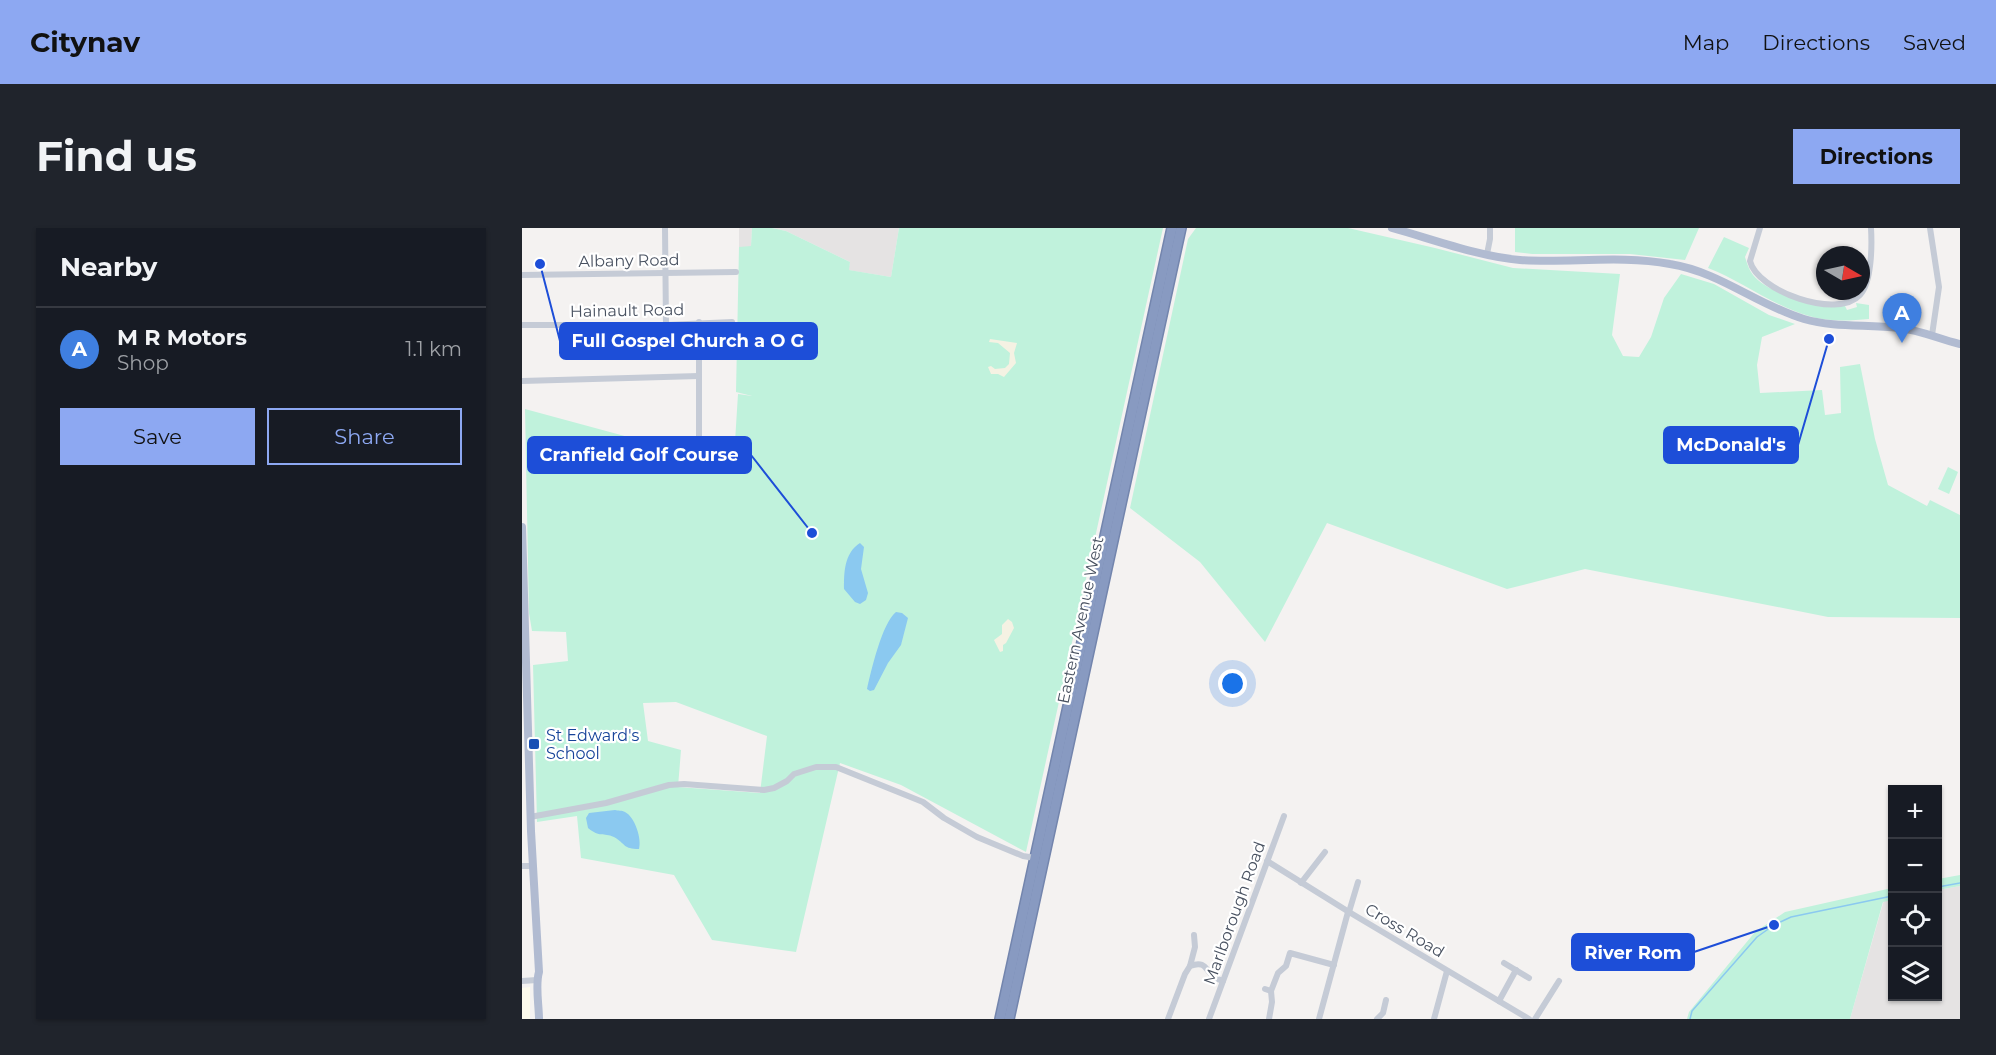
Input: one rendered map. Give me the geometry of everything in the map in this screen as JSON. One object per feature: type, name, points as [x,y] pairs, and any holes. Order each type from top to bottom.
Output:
[{"type":"highway","name":"Eastern Avenue West","points":[[1000,1019],[1032,858],[1157,293],[1178,229]]},
{"type":"highway","name":"Eastern Avenue West","points":[[1009,1019],[1178,229]]},
{"type":"main road","points":[[1392,228],[1487,254],[1520,260],[1667,263],[1696,269],[1734,285],[1785,313],[1823,325],[1897,327],[1960,344]]},
{"type":"main road","points":[[522,527],[526,763],[530,817],[526,831],[532,866],[539,972],[537,980],[539,1019]]},
{"type":"street","points":[[665,228],[666,325]]},
{"type":"street","points":[[1487,254],[1490,228]]},
{"type":"street","points":[[1760,228],[1749,261],[1756,275],[1775,289],[1789,295],[1818,303],[1834,304],[1849,302],[1863,291],[1870,259],[1871,228]]},
{"type":"street","points":[[1930,228],[1939,287],[1932,335]]},
{"type":"street","name":"Albany Road","points":[[522,275],[736,272]]},
{"type":"street","points":[[699,322],[699,449]]},
{"type":"street","name":"Hainault Road","points":[[522,325],[666,325],[732,322]]},
{"type":"street","points":[[522,381],[699,376]]},
{"type":"street","points":[[530,817],[606,803],[669,785],[764,790],[774,788],[794,774],[816,767],[836,767],[922,802],[977,837],[1032,858]]},
{"type":"street","name":"Marlborough Road","points":[[1209,1019],[1284,816]]},
{"type":"street","points":[[1301,883],[1325,852]]},
{"type":"street","name":"Cross Road","points":[[1267,861],[1348,912],[1529,1019]]},
{"type":"street","points":[[522,866],[532,866]]},
{"type":"street","points":[[1319,1019],[1358,882]]},
{"type":"street","points":[[1168,1019],[1190,966],[1194,935]]},
{"type":"street","points":[[1269,1019],[1272,1002],[1268,990],[1278,973],[1286,966],[1290,953],[1334,965]]},
{"type":"street","points":[[1504,963],[1529,978]]},
{"type":"street","points":[[1190,966],[1200,965],[1208,968],[1213,976],[1223,981]]},
{"type":"street","points":[[1499,1001],[1516,970]]},
{"type":"street","points":[[1434,1019],[1448,971]]},
{"type":"street","points":[[522,981],[537,980]]},
{"type":"street","points":[[1535,1019],[1559,981]]},
{"type":"street","points":[[1377,1019],[1383,1013],[1386,1000]]},
{"type":"shaded area","points":[[739,228],[752,228],[751,247],[739,247]]},
{"type":"shaded area","points":[[772,228],[899,228],[891,277],[848,270],[850,262],[786,231]]},
{"type":"shaded area","points":[[1960,886],[1960,1019],[1850,1019],[1884,900],[1888,900],[1888,1001],[1942,1001],[1942,889]]},
{"type":"shaded area","points":[[530,987],[530,1019],[522,1019],[522,988]]},
{"type":"green space","points":[[752,228],[786,231],[850,262],[849,270],[891,277],[899,228],[1163,228],[1026,852],[901,785],[840,763],[796,952],[712,940],[674,875],[581,858],[577,816],[537,822],[533,665],[568,661],[566,632],[532,631],[529,613],[525,409],[691,454],[735,442],[738,394],[752,396],[736,392],[739,247],[751,246]],"holes":[[[676,702],[767,736],[760,793],[678,787],[681,750],[648,741],[643,703]]]},
{"type":"green space","points":[[1196,228],[1348,228],[1513,268],[1620,274],[1612,335],[1623,356],[1639,357],[1651,337],[1664,298],[1681,274],[1714,284],[1769,315],[1795,324],[1762,337],[1757,365],[1760,393],[1822,390],[1825,415],[1841,413],[1840,367],[1860,364],[1875,439],[1888,485],[1927,506],[1930,500],[1960,515],[1960,618],[1828,617],[1585,569],[1507,589],[1327,523],[1265,642],[1200,562],[1130,508],[1188,239]]},
{"type":"green space","points":[[1515,228],[1699,228],[1685,260],[1630,254],[1515,252]]},
{"type":"green space","points":[[1724,237],[1749,248],[1745,257],[1750,271],[1771,288],[1809,302],[1845,306],[1847,310],[1857,307],[1856,303],[1869,305],[1869,319],[1824,319],[1796,312],[1708,268]]},
{"type":"green space","points":[[1948,467],[1958,472],[1949,494],[1938,489]]},
{"type":"green space","points":[[1960,875],[1960,886],[1942,889],[1942,878]]},
{"type":"green space","points":[[1888,889],[1888,901],[1883,902],[1850,1019],[1687,1019],[1689,1012],[1755,932],[1785,912]]},
{"type":"sand","points":[[990,339],[1017,343],[1014,353],[1016,363],[1004,377],[991,374],[988,367],[1005,368],[1009,364],[1010,353],[998,343],[989,342]]},
{"type":"sand","points":[[1008,619],[1014,628],[1003,645],[1003,651],[1000,652],[994,640],[1002,634],[1002,625]]},
{"type":"water","points":[[860,543],[864,547],[861,569],[868,593],[866,600],[860,604],[855,602],[844,589],[848,558]]},
{"type":"water","points":[[896,612],[908,618],[901,645],[888,663],[874,690],[870,691],[867,689],[878,648],[886,626]]},
{"type":"water","points":[[624,811],[632,818],[639,834],[639,849],[627,847],[614,837],[596,833],[588,828],[586,818],[589,813]]},
{"type":"waterway","points":[[1942,886],[1960,883]]},
{"type":"waterway","points":[[1690,1019],[1692,1011],[1757,937],[1774,925],[1791,917],[1888,897]]},
{"type":"place","name":"Full Gospel Church a O G","points":[[540,264]]},
{"type":"place","name":"McDonald's","points":[[1829,339]]},
{"type":"place","name":"M R Motors","points":[[1902,343]]},
{"type":"place","name":"Cranfield Golf Course","points":[[812,533]]},
{"type":"place","name":"St Edward's School","points":[[534,744]]},
{"type":"place","name":"River Rom","points":[[1774,925]]}]
